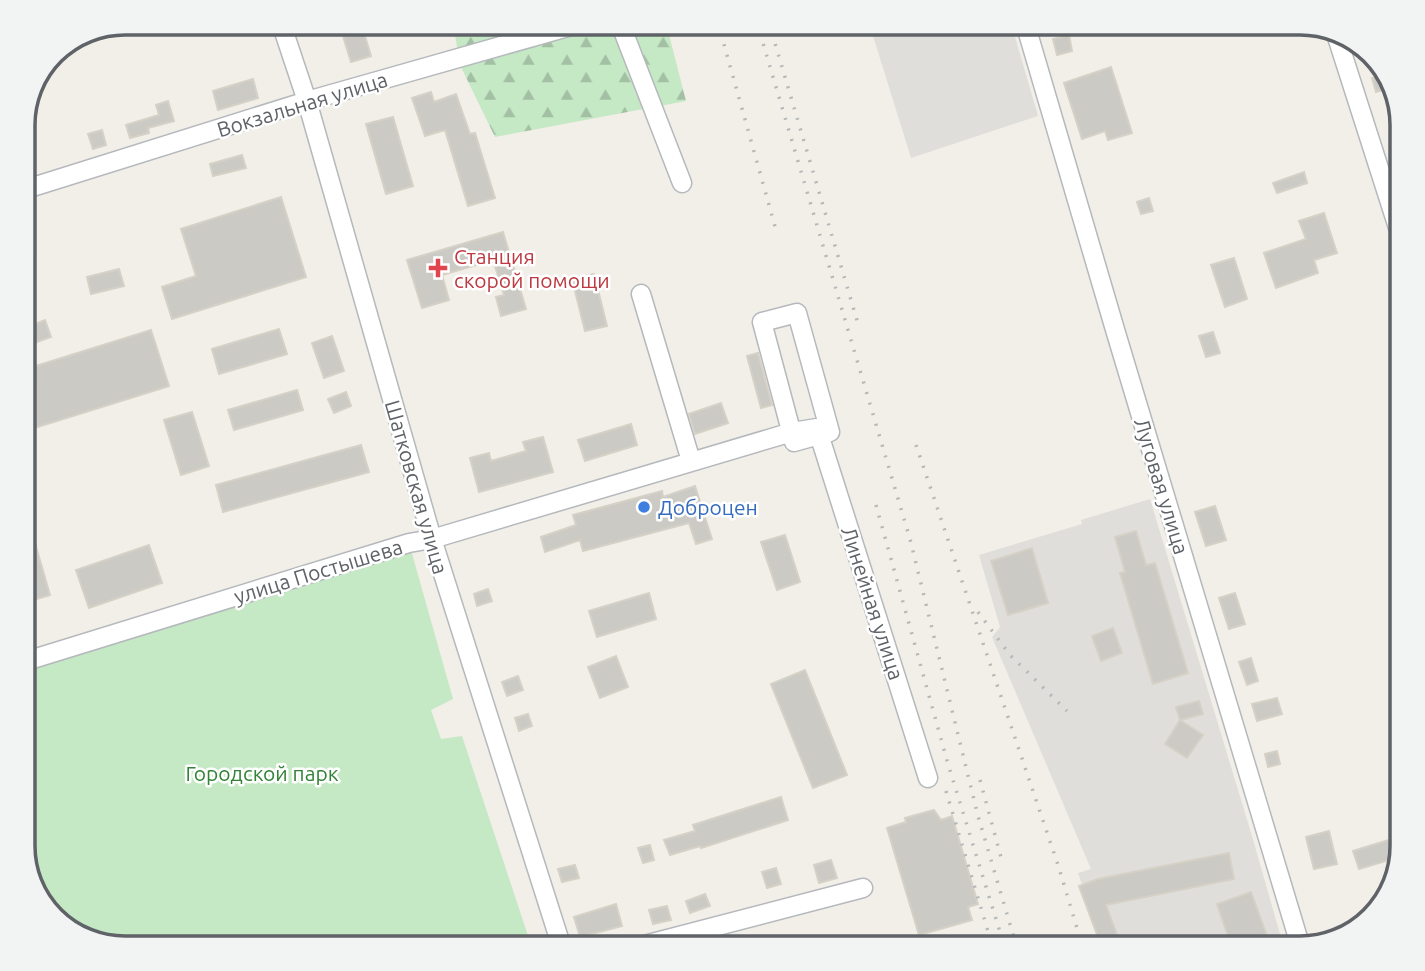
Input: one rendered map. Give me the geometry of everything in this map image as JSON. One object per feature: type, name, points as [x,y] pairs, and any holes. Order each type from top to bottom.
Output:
[{"type":"street","name":"Шатковская улица","points":[[285,35],[307,101],[432,539],[558,936]]},
{"type":"street","name":"Вокзальная улица","points":[[35,186],[307,101],[540,35]]},
{"type":"street","points":[[625,35],[682,183]]},
{"type":"street","name":"Луговая улица","points":[[1028,35],[1115,333],[1297,936]]},
{"type":"street","points":[[1339,44],[1390,203]]},
{"type":"street","points":[[641,294],[691,461]]},
{"type":"street","points":[[792,432],[762,322],[797,313],[830,432],[818,432]]},
{"type":"street","name":"улица Постышева","points":[[35,658],[408,543],[432,539],[691,461],[792,432],[818,432]]},
{"type":"street","name":"Линейная улица","points":[[818,432],[928,778]]},
{"type":"street","points":[[679,936],[863,888]]},
{"type":"shaded area","points":[[873,35],[1014,35],[1038,116],[911,158]]},
{"type":"shaded area","points":[[1150,499],[1281,936],[1100,936],[1078,873],[1091,869],[992,637],[1000,627],[979,555],[1082,524],[1081,520]]},
{"type":"green space","points":[[455,35],[669,35],[686,101],[495,137],[461,67]]},
{"type":"green space","name":"Городской парк","points":[[409,543],[453,699],[431,710],[441,739],[462,736],[528,936],[125,936],[102,933],[85,927],[61,910],[54,901],[47,891],[37,863],[35,658]]},
{"type":"building","points":[[343,35],[365,35],[371,56],[351,62]]},
{"type":"building","points":[[1069,35],[1072,51],[1057,55],[1053,39]]},
{"type":"building","points":[[1111,67],[1132,133],[1108,140],[1105,131],[1082,139],[1064,83]]},
{"type":"building","points":[[1376,77],[1383,90],[1376,92],[1372,78]]},
{"type":"building","points":[[253,79],[258,98],[218,110],[213,91]]},
{"type":"building","points":[[431,92],[434,102],[456,94],[470,134],[475,133],[495,198],[468,206],[445,130],[425,136],[412,98]]},
{"type":"building","points":[[168,101],[174,121],[148,128],[149,133],[130,138],[126,125],[159,115],[156,105]]},
{"type":"building","points":[[393,117],[413,186],[386,194],[366,124]]},
{"type":"building","points":[[102,130],[106,145],[93,149],[88,134]]},
{"type":"building","points":[[242,155],[246,168],[213,176],[210,164]]},
{"type":"building","points":[[1304,172],[1307,183],[1277,193],[1273,183]]},
{"type":"building","points":[[281,197],[306,277],[172,319],[162,287],[196,276],[181,229]]},
{"type":"building","points":[[1149,198],[1153,211],[1141,214],[1137,202]]},
{"type":"building","points":[[1324,213],[1337,253],[1314,260],[1318,273],[1276,288],[1264,253],[1306,239],[1299,221]]},
{"type":"building","name":"Станция скорой помощи","points":[[503,232],[526,309],[501,316],[496,297],[504,295],[493,260],[442,275],[449,300],[422,308],[407,260]]},
{"type":"building","points":[[1234,258],[1247,299],[1225,307],[1211,265]]},
{"type":"building","points":[[119,269],[124,286],[91,294],[87,277]]},
{"type":"building","points":[[594,274],[607,326],[585,331],[572,279]]},
{"type":"building","points":[[45,320],[51,337],[35,343],[35,324]]},
{"type":"building","points":[[279,329],[287,354],[219,374],[212,349]]},
{"type":"building","points":[[151,330],[169,386],[35,428],[35,366]]},
{"type":"building","points":[[1213,332],[1220,353],[1206,357],[1199,336]]},
{"type":"building","points":[[332,336],[344,371],[324,378],[312,343]]},
{"type":"building","points":[[758,353],[772,405],[761,408],[747,356]]},
{"type":"building","points":[[297,390],[303,410],[234,430],[228,410]]},
{"type":"building","points":[[346,392],[351,406],[334,413],[328,399]]},
{"type":"building","points":[[721,403],[728,423],[695,434],[689,414]]},
{"type":"building","points":[[192,412],[209,466],[181,475],[164,420]]},
{"type":"building","points":[[631,424],[637,445],[585,461],[578,440]]},
{"type":"building","points":[[543,437],[553,472],[479,492],[470,458],[489,453],[491,461],[526,451],[523,442]]},
{"type":"building","points":[[361,445],[369,472],[223,512],[216,485]]},
{"type":"building","points":[[695,486],[712,539],[696,544],[689,523],[583,551],[580,540],[545,552],[541,537],[576,525],[573,515],[662,491],[663,497]]},
{"type":"building","points":[[1215,506],[1226,540],[1206,546],[1195,512]]},
{"type":"building","points":[[1136,531],[1146,565],[1155,563],[1188,673],[1153,684],[1120,573],[1125,572],[1115,537]]},
{"type":"building","points":[[785,535],[800,582],[777,590],[761,542]]},
{"type":"building","points":[[35,543],[50,595],[35,599]]},
{"type":"building","points":[[149,545],[162,583],[89,608],[76,570]]},
{"type":"building","points":[[1032,548],[1048,603],[1008,615],[991,561]]},
{"type":"building","points":[[488,589],[492,601],[477,606],[474,594]]},
{"type":"building","points":[[649,593],[656,619],[597,637],[589,611]]},
{"type":"building","points":[[1235,593],[1245,624],[1229,629],[1219,598]]},
{"type":"building","points":[[1113,628],[1122,653],[1101,661],[1092,636]]},
{"type":"building","points":[[616,656],[628,687],[600,698],[588,667]]},
{"type":"building","points":[[1251,658],[1258,681],[1247,685],[1239,662]]},
{"type":"building","points":[[805,670],[847,775],[813,788],[771,684]]},
{"type":"building","points":[[518,676],[523,690],[507,696],[502,682]]},
{"type":"building","points":[[1277,698],[1282,714],[1257,721],[1252,704]]},
{"type":"building","points":[[1199,701],[1203,714],[1180,720],[1176,707]]},
{"type":"building","points":[[528,714],[532,726],[519,731],[515,718]]},
{"type":"building","points":[[1180,720],[1203,735],[1187,758],[1165,744]]},
{"type":"building","points":[[1277,751],[1280,764],[1268,767],[1265,754]]},
{"type":"building","points":[[781,797],[788,820],[701,848],[700,846],[670,855],[664,840],[695,831],[693,825]]},
{"type":"building","points":[[934,810],[941,820],[952,816],[978,904],[968,907],[972,920],[919,935],[887,828],[906,822],[905,818]]},
{"type":"building","points":[[1329,831],[1337,864],[1314,869],[1306,837]]},
{"type":"building","points":[[1390,840],[1389,860],[1359,869],[1353,851]]},
{"type":"building","points":[[650,845],[654,860],[643,863],[638,848]]},
{"type":"building","points":[[1229,853],[1234,879],[1106,905],[1118,936],[1098,936],[1079,886],[1098,879]]},
{"type":"building","points":[[831,860],[837,878],[819,883],[814,865]]},
{"type":"building","points":[[575,865],[579,878],[562,882],[558,869]]},
{"type":"building","points":[[776,868],[781,884],[767,888],[762,872]]},
{"type":"building","points":[[1251,892],[1267,936],[1228,936],[1217,904]]},
{"type":"building","points":[[705,894],[710,906],[690,913],[686,901]]},
{"type":"building","points":[[616,904],[622,926],[580,936],[574,917]]},
{"type":"building","points":[[667,906],[671,920],[653,924],[649,910]]},
{"type":"railway","points":[[721,35],[776,230]]},
{"type":"railway","points":[[761,35],[910,539],[978,816],[1013,936]]},
{"type":"railway","points":[[773,35],[859,327]]},
{"type":"railway","points":[[916,445],[1058,865],[1079,936]]},
{"type":"railway","points":[[876,505],[948,764],[1001,936]]},
{"type":"railway","points":[[978,612],[1010,655],[1067,711]]},
{"type":"railway","points":[[980,780],[1002,861]]},
{"type":"railway","points":[[946,791],[989,936]]},
{"type":"place","name":"Станция скорой помощи","points":[[438,268]]},
{"type":"place","name":"Доброцен","points":[[644,507]]}]
